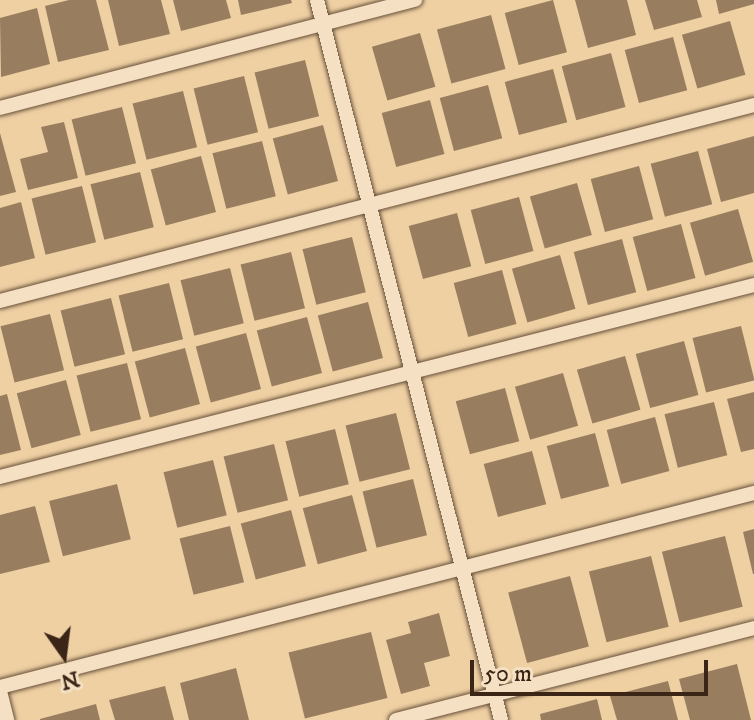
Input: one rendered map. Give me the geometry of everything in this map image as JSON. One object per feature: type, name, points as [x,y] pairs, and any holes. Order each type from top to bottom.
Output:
[{"type":"lane","points":[[317,0],[501,720]]},
{"type":"lane","points":[[0,108],[415,0]]},
{"type":"lane","points":[[0,301],[754,105]]},
{"type":"lane","points":[[0,477],[754,285]]},
{"type":"lane","points":[[7,720],[0,689],[754,493]]},
{"type":"lane","points":[[396,720],[754,628]]},
{"type":"building","points":[[69,0],[96,0],[109,50],[58,62],[45,6]]},
{"type":"building","points":[[108,0],[161,0],[170,34],[119,46]]},
{"type":"building","points":[[173,0],[226,0],[231,18],[181,31]]},
{"type":"building","points":[[238,0],[291,0],[292,3],[241,15]]},
{"type":"building","points":[[553,0],[567,52],[519,65],[505,13]]},
{"type":"building","points":[[575,0],[627,0],[636,35],[588,48]]},
{"type":"building","points":[[645,0],[697,0],[702,17],[654,30]]},
{"type":"building","points":[[716,0],[754,0],[754,4],[719,14]]},
{"type":"building","points":[[37,8],[50,64],[1,77],[0,18]]},
{"type":"building","points":[[491,15],[505,69],[451,84],[437,29]]},
{"type":"building","points":[[730,21],[745,75],[697,89],[682,35]]},
{"type":"building","points":[[420,33],[435,87],[387,101],[372,47]]},
{"type":"building","points":[[673,37],[687,90],[639,103],[625,50]]},
{"type":"building","points":[[611,53],[625,107],[576,120],[562,66]]},
{"type":"building","points":[[305,60],[319,116],[269,129],[255,73]]},
{"type":"building","points":[[553,69],[567,122],[519,135],[505,82]]},
{"type":"building","points":[[244,76],[258,132],[208,145],[194,89]]},
{"type":"building","points":[[488,85],[502,138],[454,151],[440,98]]},
{"type":"building","points":[[183,91],[197,147],[147,160],[133,104]]},
{"type":"building","points":[[430,100],[444,154],[396,167],[382,113]]},
{"type":"building","points":[[122,107],[136,163],[86,176],[72,120]]},
{"type":"building","points":[[64,122],[78,178],[28,190],[20,159],[48,152],[41,127]]},
{"type":"building","points":[[323,125],[338,181],[288,194],[273,138]]},
{"type":"building","points":[[0,133],[16,192],[0,196]]},
{"type":"building","points":[[754,136],[754,193],[721,202],[707,149]]},
{"type":"building","points":[[262,141],[276,196],[226,209],[213,153]]},
{"type":"building","points":[[698,151],[712,204],[665,217],[651,164]]},
{"type":"building","points":[[201,156],[216,212],[166,225],[151,169]]},
{"type":"building","points":[[639,166],[653,219],[605,232],[591,179]]},
{"type":"building","points":[[140,172],[154,227],[104,240],[91,184]]},
{"type":"building","points":[[577,183],[592,235],[545,248],[530,197]]},
{"type":"building","points":[[82,186],[96,242],[46,255],[32,199]]},
{"type":"building","points":[[519,197],[533,251],[485,264],[471,210]]},
{"type":"building","points":[[21,202],[35,258],[0,267],[0,208]]},
{"type":"building","points":[[738,209],[753,262],[705,276],[690,223]]},
{"type":"building","points":[[457,213],[471,266],[423,279],[409,226]]},
{"type":"building","points":[[681,224],[695,278],[647,291],[633,237]]},
{"type":"building","points":[[352,237],[366,292],[316,305],[303,249]]},
{"type":"building","points":[[622,239],[636,292],[588,305],[574,252]]},
{"type":"building","points":[[291,252],[305,308],[255,321],[241,265]]},
{"type":"building","points":[[560,255],[575,309],[527,323],[512,269]]},
{"type":"building","points":[[230,268],[244,323],[194,336],[181,280]]},
{"type":"building","points":[[502,270],[516,324],[468,337],[454,283]]},
{"type":"building","points":[[169,283],[183,339],[133,352],[119,296]]},
{"type":"building","points":[[111,298],[125,354],[75,367],[61,311]]},
{"type":"building","points":[[368,302],[383,358],[333,371],[318,315]]},
{"type":"building","points":[[50,314],[64,370],[15,383],[1,326]]},
{"type":"building","points":[[307,317],[322,373],[272,386],[257,330]]},
{"type":"building","points":[[741,326],[754,380],[706,392],[692,338]]},
{"type":"building","points":[[246,333],[261,389],[211,402],[196,346]]},
{"type":"building","points":[[684,341],[698,395],[650,408],[636,354]]},
{"type":"building","points":[[185,348],[200,404],[150,417],[135,361]]},
{"type":"building","points":[[625,356],[640,410],[592,424],[577,370]]},
{"type":"building","points":[[127,363],[141,419],[91,432],[77,376]]},
{"type":"building","points":[[563,373],[578,426],[530,440],[515,387]]},
{"type":"building","points":[[66,380],[81,435],[31,448],[17,393]]},
{"type":"building","points":[[505,388],[519,441],[470,454],[456,401]]},
{"type":"building","points":[[754,392],[754,449],[741,452],[727,399]]},
{"type":"building","points":[[7,394],[21,450],[0,455],[0,396]]},
{"type":"building","points":[[714,402],[727,455],[678,468],[665,414]]},
{"type":"building","points":[[396,413],[410,469],[360,482],[346,426]]},
{"type":"building","points":[[655,417],[669,471],[621,484],[607,430]]},
{"type":"building","points":[[335,429],[349,484],[299,497],[286,441]]},
{"type":"building","points":[[595,433],[609,486],[561,499],[547,446]]},
{"type":"building","points":[[274,444],[288,500],[238,513],[224,457]]},
{"type":"building","points":[[532,451],[546,504],[498,517],[484,464]]},
{"type":"building","points":[[213,460],[227,515],[177,528],[164,472]]},
{"type":"building","points":[[413,479],[427,535],[377,548],[363,492]]},
{"type":"building","points":[[117,484],[131,539],[63,556],[49,501]]},
{"type":"building","points":[[352,495],[367,551],[318,564],[303,508]]},
{"type":"building","points":[[35,506],[50,562],[0,574],[0,515]]},
{"type":"building","points":[[291,510],[306,566],[256,579],[241,523]]},
{"type":"building","points":[[230,526],[244,582],[194,595],[180,539]]},
{"type":"building","points":[[754,529],[754,574],[753,574],[743,532]]},
{"type":"building","points":[[725,536],[743,607],[680,623],[662,552]]},
{"type":"building","points":[[651,556],[669,627],[607,642],[589,571]]},
{"type":"building","points":[[570,576],[589,647],[527,663],[508,593]]},
{"type":"building","points":[[439,613],[450,656],[424,663],[430,686],[401,694],[386,640],[411,633],[408,622]]},
{"type":"building","points":[[371,632],[387,698],[305,719],[289,653]]},
{"type":"building","points":[[737,664],[751,720],[690,720],[679,679]]},
{"type":"building","points":[[236,668],[249,720],[189,720],[180,683]]},
{"type":"building","points":[[668,681],[678,720],[617,720],[610,696]]},
{"type":"building","points":[[165,686],[174,720],[115,720],[109,700]]},
{"type":"building","points":[[597,699],[602,720],[541,720],[540,714]]},
{"type":"building","points":[[96,704],[100,720],[40,720],[40,719]]}]
